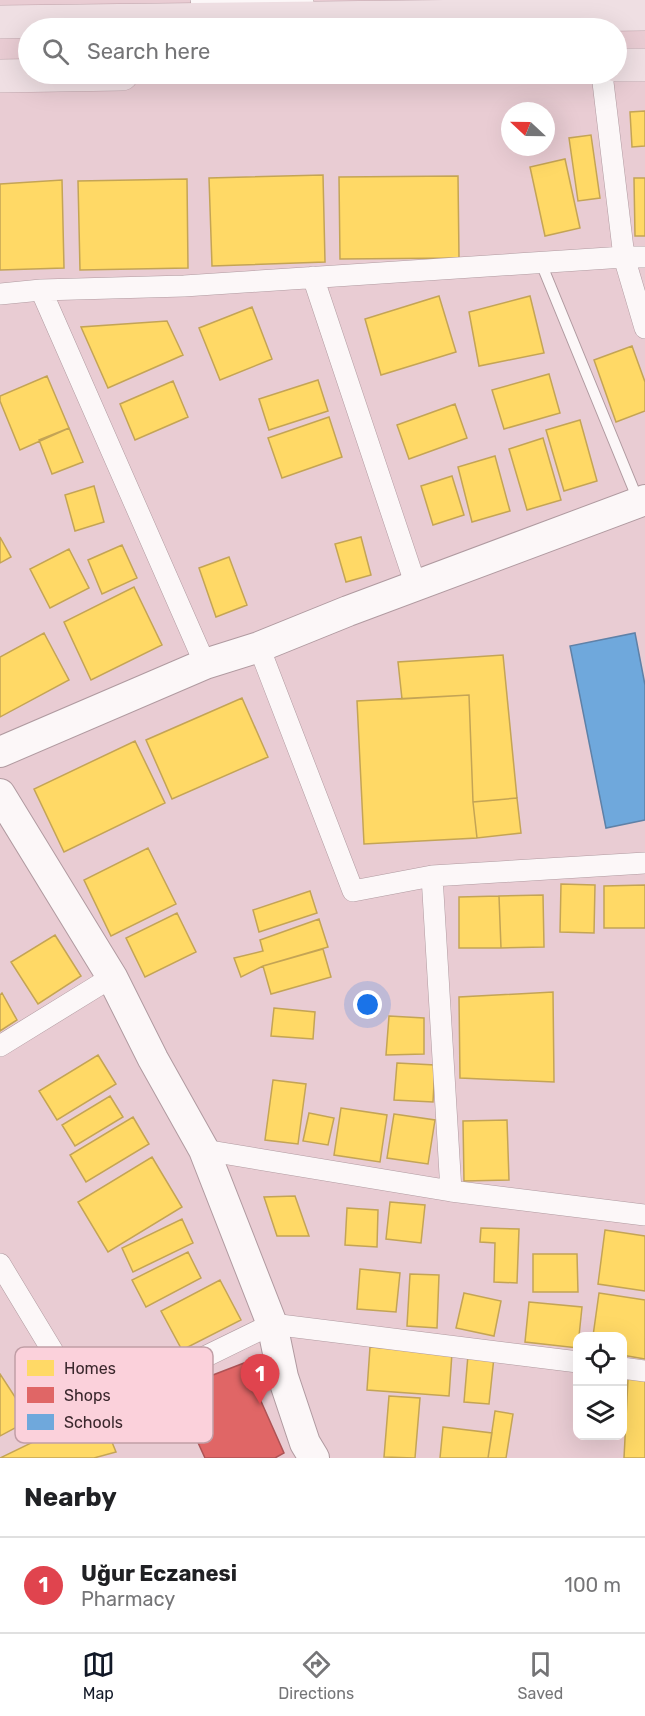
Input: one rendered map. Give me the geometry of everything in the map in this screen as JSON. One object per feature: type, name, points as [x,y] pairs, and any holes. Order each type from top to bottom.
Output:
[{"type":"highway","points":[[322,18],[645,14]]},
{"type":"highway","points":[[0,22],[18,22]]},
{"type":"highway","points":[[627,65],[645,64]]},
{"type":"highway","points":[[0,76],[18,76]]},
{"type":"main road","points":[[0,752],[205,664],[259,646],[642,502]]},
{"type":"main road","points":[[0,794],[112,977],[153,1059],[204,1150],[273,1324],[283,1377],[304,1453]]},
{"type":"street","points":[[201,0],[303,0]]},
{"type":"street","points":[[603,84],[624,257],[645,328]]},
{"type":"street","points":[[0,294],[41,290],[184,286],[645,257]]},
{"type":"street","points":[[313,277],[416,586]]},
{"type":"street","points":[[41,290],[205,664]]},
{"type":"street","points":[[259,646],[353,891],[432,876],[645,863]]},
{"type":"street","points":[[432,876],[451,1191]]},
{"type":"street","points":[[0,1046],[112,977]]},
{"type":"street","points":[[204,1150],[451,1191],[645,1215]]},
{"type":"street","points":[[0,1264],[50,1347]]},
{"type":"street","points":[[213,1353],[273,1324],[573,1361]]},
{"type":"street","points":[[627,1369],[645,1371]]},
{"type":"lane","points":[[541,262],[642,502]]},
{"type":"building: Homes","points":[[645,111],[645,146],[632,147],[630,112]]},
{"type":"building: Homes","points":[[591,135],[600,198],[578,201],[569,138]]},
{"type":"building: Homes","points":[[565,159],[580,228],[545,236],[530,167]]},
{"type":"building: Homes","points":[[323,175],[325,262],[212,266],[209,178]]},
{"type":"building: Homes","points":[[458,176],[459,258],[340,259],[339,177]]},
{"type":"building: Homes","points":[[634,178],[645,178],[645,236],[635,236]]},
{"type":"building: Homes","points":[[187,179],[188,268],[80,270],[78,181]]},
{"type":"building: Homes","points":[[62,180],[64,268],[0,270],[0,184]]},
{"type":"building: Homes","points":[[439,296],[456,352],[381,375],[365,319]]},
{"type":"building: Homes","points":[[530,296],[544,353],[479,366],[469,312]]},
{"type":"building: Homes","points":[[252,307],[272,359],[220,380],[199,328]]},
{"type":"building: Homes","points":[[167,321],[183,355],[108,388],[81,327]]},
{"type":"building: Homes","points":[[632,346],[645,382],[645,411],[616,422],[594,360]]},
{"type":"building: Homes","points":[[549,374],[560,413],[504,429],[492,390]]},
{"type":"building: Homes","points":[[47,376],[69,428],[20,450],[0,396]]},
{"type":"building: Homes","points":[[318,380],[328,411],[269,430],[259,399]]},
{"type":"building: Homes","points":[[173,381],[188,417],[135,440],[120,404]]},
{"type":"building: Homes","points":[[455,404],[467,438],[409,459],[397,425]]},
{"type":"building: Homes","points":[[329,417],[342,457],[282,478],[268,438]]},
{"type":"building: Homes","points":[[580,420],[597,481],[564,491],[546,430]]},
{"type":"building: Homes","points":[[69,428],[83,462],[52,474],[39,440]]},
{"type":"building: Homes","points":[[543,438],[561,500],[527,510],[509,449]]},
{"type":"building: Homes","points":[[495,456],[510,511],[472,522],[458,467]]},
{"type":"building: Homes","points":[[452,476],[464,515],[433,525],[421,486]]},
{"type":"building: Homes","points":[[94,486],[104,522],[75,531],[65,495]]},
{"type":"building: Homes","points":[[0,537],[11,557],[0,563]]},
{"type":"building: Homes","points":[[361,537],[371,575],[346,582],[335,544]]},
{"type":"building: Homes","points":[[122,545],[137,578],[102,594],[88,560]]},
{"type":"building: Homes","points":[[69,549],[89,588],[50,608],[30,569]]},
{"type":"building: Homes","points":[[229,557],[247,605],[216,617],[199,568]]},
{"type":"building: Homes","points":[[134,587],[162,645],[91,680],[64,622]]},
{"type":"building: Homes","points":[[44,633],[69,680],[0,717],[0,657]]},
{"type":"building: Homes","points":[[503,655],[517,798],[473,802],[469,695],[402,699],[398,662]]},
{"type":"building: Homes","points":[[469,695],[473,802],[477,838],[364,844],[357,701]]},
{"type":"building: Homes","points":[[242,698],[268,757],[172,799],[146,740]]},
{"type":"building: Homes","points":[[135,741],[165,803],[64,852],[34,789]]},
{"type":"building: Homes","points":[[517,798],[521,833],[477,838],[473,802]]},
{"type":"building: Homes","points":[[148,848],[176,904],[111,936],[84,880]]},
{"type":"building: Homes","points":[[561,884],[595,885],[594,933],[560,932]]},
{"type":"building: Homes","points":[[645,885],[645,928],[604,928],[604,886]]},
{"type":"building: Homes","points":[[310,891],[317,913],[259,932],[253,910]]},
{"type":"building: Homes","points":[[543,895],[544,947],[501,948],[499,896]]},
{"type":"building: Homes","points":[[499,896],[501,948],[459,948],[459,897]]},
{"type":"building: Homes","points":[[177,913],[196,952],[145,977],[126,938]]},
{"type":"building: Homes","points":[[319,919],[328,947],[263,966],[241,977],[234,958],[263,951],[260,940]]},
{"type":"building: Homes","points":[[55,935],[81,976],[38,1004],[11,962]]},
{"type":"building: Homes","points":[[323,949],[331,977],[271,994],[263,966]]},
{"type":"building: Homes","points":[[553,992],[554,1082],[460,1078],[459,997]]},
{"type":"building: Homes","points":[[2,993],[17,1020],[0,1031],[0,995]]},
{"type":"building: Homes","points":[[274,1008],[315,1012],[313,1039],[271,1036]]},
{"type":"building: Homes","points":[[389,1016],[424,1018],[424,1054],[386,1055]]},
{"type":"building: Homes","points":[[98,1055],[116,1084],[57,1120],[39,1091]]},
{"type":"building: Homes","points":[[397,1063],[435,1065],[433,1102],[394,1100]]},
{"type":"building: Homes","points":[[273,1080],[306,1084],[298,1144],[265,1140]]},
{"type":"building: Homes","points":[[110,1096],[123,1117],[75,1146],[62,1125]]},
{"type":"building: Homes","points":[[341,1108],[387,1115],[380,1162],[334,1155]]},
{"type":"building: Homes","points":[[309,1113],[334,1118],[328,1145],[303,1141]]},
{"type":"building: Homes","points":[[394,1114],[435,1120],[428,1164],[387,1158]]},
{"type":"building: Homes","points":[[133,1117],[149,1144],[86,1182],[70,1155]]},
{"type":"building: Homes","points":[[507,1120],[509,1180],[464,1181],[463,1121]]},
{"type":"building: Homes","points":[[152,1157],[182,1207],[108,1252],[78,1202]]},
{"type":"building: Homes","points":[[295,1196],[309,1236],[277,1236],[264,1197]]},
{"type":"building: Homes","points":[[390,1202],[425,1205],[421,1243],[386,1239]]},
{"type":"building: Homes","points":[[347,1208],[378,1210],[377,1247],[345,1245]]},
{"type":"building: Homes","points":[[182,1219],[193,1243],[133,1272],[122,1248]]},
{"type":"building: Homes","points":[[481,1228],[519,1229],[517,1283],[494,1282],[495,1243],[480,1242]]},
{"type":"building: Homes","points":[[605,1230],[645,1236],[645,1291],[598,1284]]},
{"type":"building: Homes","points":[[188,1252],[201,1278],[146,1307],[132,1280]]},
{"type":"building: Homes","points":[[533,1254],[577,1254],[578,1292],[533,1292]]},
{"type":"building: Homes","points":[[360,1269],[400,1273],[396,1312],[357,1309]]},
{"type":"building: Homes","points":[[410,1274],[439,1275],[437,1328],[407,1326]]},
{"type":"building: Homes","points":[[220,1280],[241,1320],[188,1347],[180,1347],[161,1311]]},
{"type":"building: Homes","points":[[464,1293],[501,1301],[494,1336],[456,1328]]},
{"type":"building: Homes","points":[[599,1293],[645,1300],[645,1359],[627,1356],[627,1332],[594,1332]]},
{"type":"building: Homes","points":[[529,1302],[582,1307],[579,1332],[573,1332],[573,1347],[525,1342]]},
{"type":"building: Homes","points":[[370,1347],[452,1353],[449,1396],[367,1390]]},
{"type":"building: Homes","points":[[468,1355],[494,1357],[489,1404],[464,1402]]},
{"type":"building: Homes","points":[[0,1374],[15,1397],[15,1428],[0,1436]]},
{"type":"building: Homes","points":[[628,1379],[645,1380],[645,1458],[624,1458],[625,1440],[627,1440]]},
{"type":"building: Homes","points":[[389,1396],[420,1398],[415,1458],[384,1457]]},
{"type":"building: Homes","points":[[495,1411],[513,1414],[506,1458],[488,1458]]},
{"type":"building: Homes","points":[[443,1427],[492,1433],[488,1458],[440,1458]]},
{"type":"building: Homes","points":[[31,1443],[112,1443],[116,1452],[94,1458],[0,1458]]},
{"type":"building: Shops","points":[[244,1363],[284,1453],[275,1458],[205,1458],[198,1443],[213,1443],[213,1375]]},
{"type":"building: Schools","points":[[635,633],[645,685],[645,820],[606,828],[570,646]]},
{"type":"place","name":"Uğur Eczanesi","points":[[260,1404]]}]
